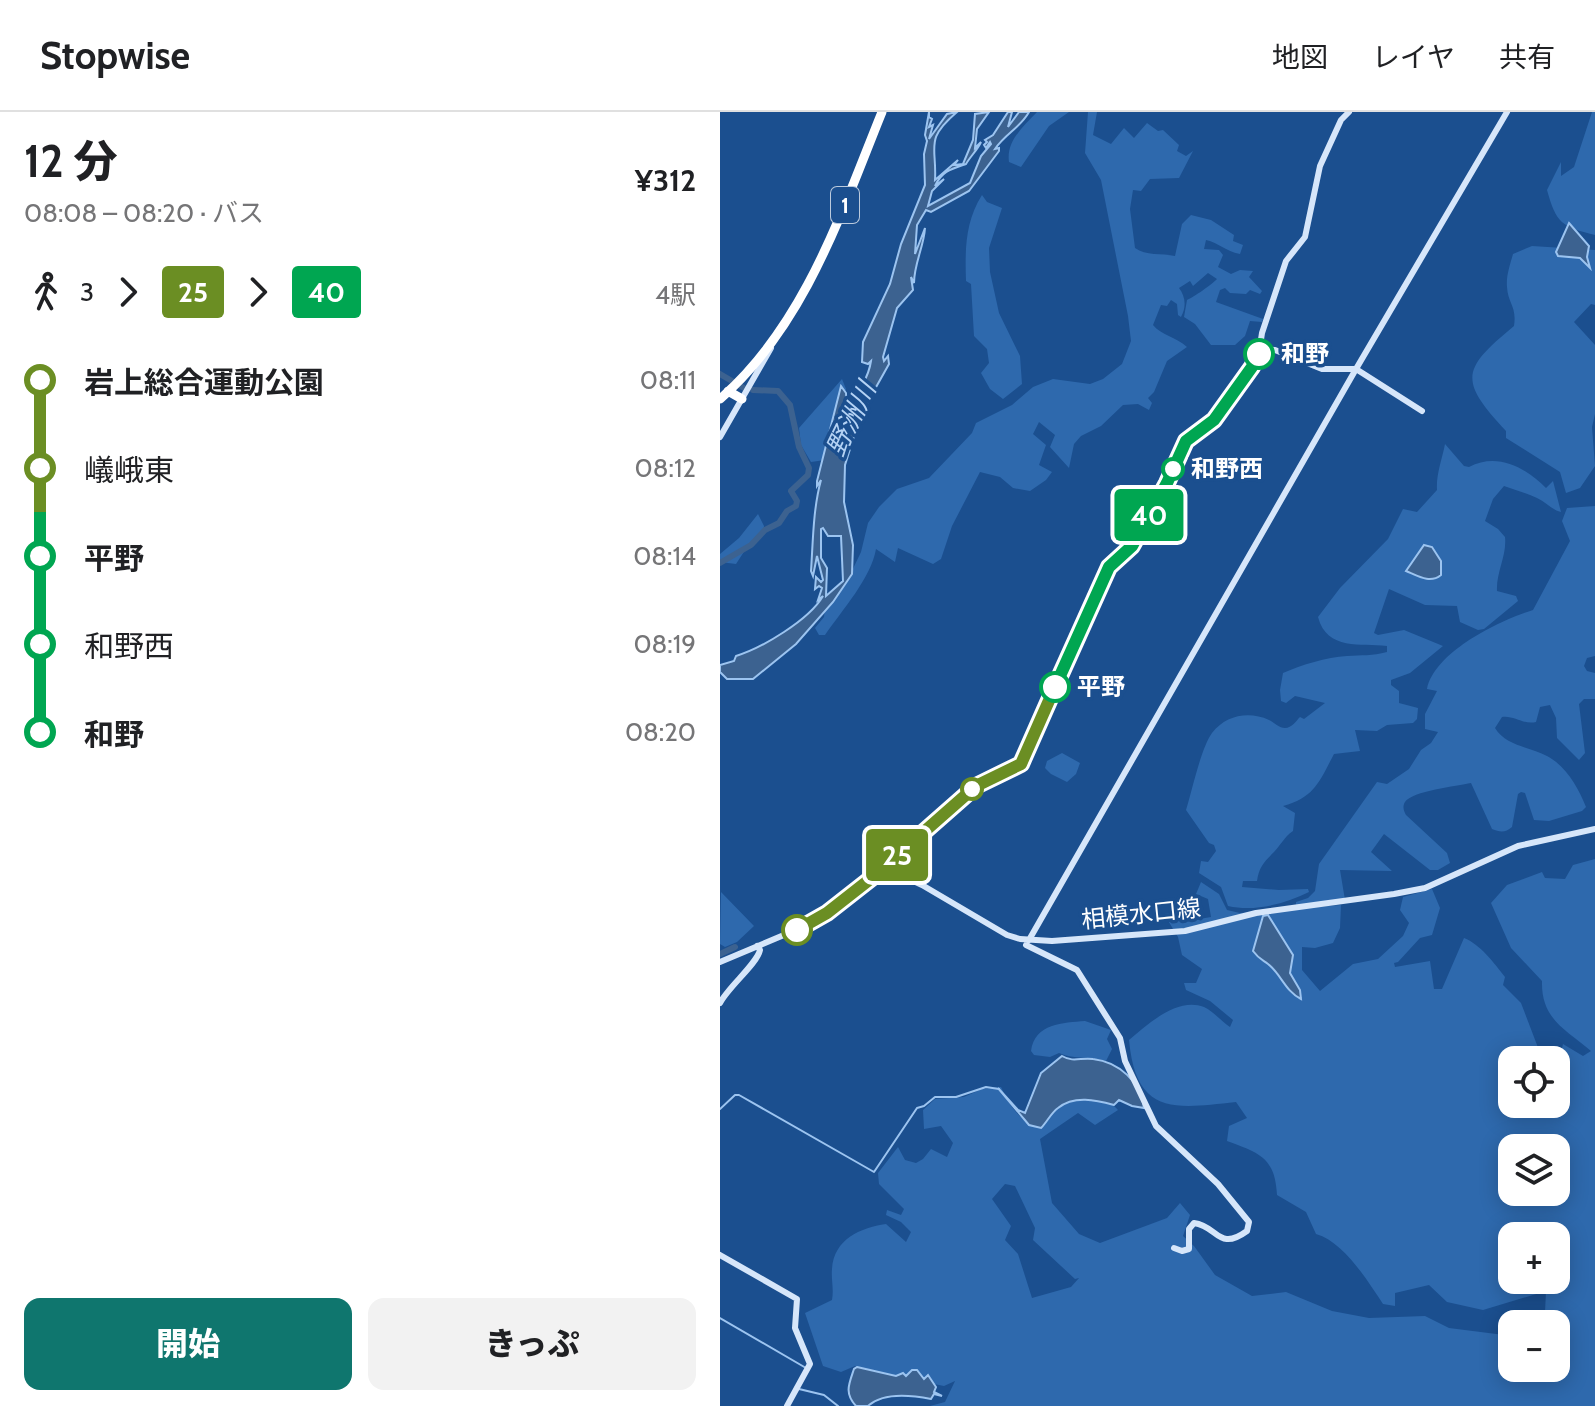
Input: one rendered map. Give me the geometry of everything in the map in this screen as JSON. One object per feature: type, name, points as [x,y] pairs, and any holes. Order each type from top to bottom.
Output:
[{"type":"highway","name":"1","points":[[731,385],[762,355],[801,295],[834,233],[882,112]]},
{"type":"highway","name":"1","points":[[720,399],[801,295]]},
{"type":"highway","points":[[731,385],[742,399]]},
{"type":"main road","points":[[720,962],[810,924],[878,873],[888,869],[892,860],[966,793],[1021,764],[1109,567],[1132,546],[1186,441],[1214,420],[1252,367],[1286,261],[1305,237],[1320,166],[1341,120],[1349,112]]},
{"type":"main road","points":[[1174,1248],[1182,1251],[1189,1249],[1189,1229],[1194,1223],[1230,1240],[1247,1231],[1249,1222],[1218,1184],[1156,1126],[1125,1061],[1120,1038],[1077,970],[1028,942],[1507,112]]},
{"type":"main road","points":[[720,437],[784,323]]},
{"type":"main road","points":[[760,368],[765,342]]},
{"type":"main road","points":[[1260,349],[1275,350],[1322,369],[1356,369],[1422,411]]},
{"type":"main road","name":"相模水口線","points":[[888,869],[922,885],[1000,931],[1028,942],[1052,941],[1185,931],[1256,913],[1414,891],[1518,846],[1595,829]]},
{"type":"main road","points":[[720,1003],[732,984],[758,957],[760,950],[757,946]]},
{"type":"main road","points":[[720,1255],[797,1299],[796,1333],[810,1364],[787,1406]]},
{"type":"shaded area","points":[[1037,112],[1069,112],[1049,126],[1021,167],[1009,162],[1013,141]]},
{"type":"shaded area","points":[[1088,112],[1097,112],[1093,135],[1111,144],[1124,128],[1134,138],[1147,123],[1158,131],[1163,130],[1179,145],[1177,151],[1186,156],[1193,151],[1179,178],[1150,179],[1141,191],[1133,190],[1130,209],[1135,248],[1175,256],[1182,224],[1191,215],[1211,220],[1234,235],[1233,241],[1243,245],[1240,254],[1206,240],[1204,249],[1219,250],[1223,255],[1218,267],[1231,274],[1240,270],[1253,271],[1249,277],[1262,291],[1260,294],[1250,290],[1246,294],[1230,293],[1225,288],[1220,290],[1216,302],[1263,319],[1262,322],[1250,321],[1245,336],[1235,345],[1211,345],[1195,324],[1184,317],[1187,300],[1217,279],[1208,273],[1193,286],[1190,281],[1179,288],[1184,301],[1181,317],[1177,304],[1171,300],[1167,306],[1161,305],[1153,325],[1187,347],[1167,361],[1154,392],[1148,398],[1152,403],[1149,410],[1138,404],[1123,405],[1101,426],[1081,436],[1074,444],[1069,468],[1050,447],[1055,435],[1039,422],[1033,434],[1046,445],[1039,465],[1052,472],[1046,480],[1030,491],[1013,488],[1000,477],[980,472],[952,526],[941,559],[933,564],[898,548],[895,562],[876,549],[855,593],[825,635],[819,635],[815,628],[824,617],[825,608],[850,575],[861,552],[868,523],[897,489],[929,478],[972,433],[976,423],[1012,405],[1033,387],[1053,379],[1090,384],[1103,379],[1122,364],[1131,341],[1128,316],[1101,180],[1085,153]]},
{"type":"shaded area","points":[[1592,112],[1595,112],[1595,235],[1562,222],[1557,217],[1547,190],[1561,162],[1561,176],[1574,167]]},
{"type":"shaded area","points":[[982,195],[987,202],[1002,208],[989,248],[990,272],[999,313],[1020,356],[1022,384],[1003,399],[990,389],[981,373],[989,363],[987,349],[974,336],[971,284],[966,281],[969,226]]},
{"type":"shaded area","points":[[1532,246],[1595,250],[1595,305],[1591,304],[1574,322],[1595,345],[1595,414],[1592,427],[1595,466],[1580,488],[1566,493],[1560,472],[1506,438],[1506,431],[1480,399],[1472,376],[1484,353],[1514,326],[1508,293],[1508,270],[1513,254]]},
{"type":"shaded area","points":[[842,379],[846,389],[825,460],[811,462],[801,445],[799,428]]},
{"type":"shaded area","points":[[1445,444],[1464,466],[1500,462],[1520,468],[1546,488],[1553,481],[1561,512],[1533,496],[1504,486],[1493,499],[1485,521],[1505,537],[1497,591],[1516,596],[1518,601],[1484,629],[1478,630],[1460,622],[1457,606],[1425,605],[1389,589],[1374,633],[1404,630],[1443,646],[1410,673],[1391,680],[1391,685],[1399,691],[1399,703],[1418,708],[1417,719],[1413,723],[1387,725],[1377,731],[1355,730],[1360,751],[1334,754],[1309,793],[1283,806],[1295,813],[1293,831],[1262,865],[1257,881],[1243,881],[1242,887],[1308,889],[1309,892],[1269,906],[1228,906],[1221,887],[1199,873],[1201,861],[1208,862],[1216,851],[1186,810],[1208,740],[1224,722],[1238,716],[1261,717],[1287,728],[1325,703],[1295,696],[1286,703],[1281,701],[1283,673],[1331,658],[1387,652],[1387,646],[1337,640],[1322,628],[1318,617],[1340,588],[1388,539],[1403,509],[1417,512],[1437,490]]},
{"type":"shaded area","points":[[1595,506],[1595,656],[1587,658],[1584,666],[1587,671],[1595,673],[1595,699],[1584,699],[1579,704],[1585,753],[1579,760],[1557,738],[1556,718],[1550,705],[1540,707],[1536,722],[1502,717],[1495,728],[1505,739],[1547,756],[1560,765],[1586,807],[1549,821],[1534,820],[1525,793],[1521,792],[1518,794],[1512,827],[1500,831],[1492,829],[1471,783],[1409,798],[1404,806],[1406,815],[1447,853],[1450,863],[1438,870],[1430,870],[1384,834],[1371,852],[1392,871],[1340,870],[1345,900],[1315,907],[1341,905],[1340,928],[1333,943],[1315,948],[1302,947],[1302,970],[1320,991],[1353,964],[1378,959],[1403,936],[1409,923],[1400,910],[1403,897],[1432,889],[1440,908],[1432,935],[1420,938],[1394,963],[1395,967],[1430,961],[1434,989],[1442,989],[1464,938],[1481,949],[1505,977],[1503,985],[1521,1003],[1537,1046],[1498,1046],[1498,1118],[1570,1118],[1570,1048],[1583,1056],[1591,1051],[1550,1014],[1542,981],[1511,948],[1491,903],[1507,885],[1542,872],[1545,878],[1565,879],[1573,865],[1595,859],[1595,1406],[930,1406],[945,1402],[955,1381],[944,1386],[934,1384],[928,1375],[924,1379],[889,1375],[855,1366],[841,1372],[823,1366],[805,1313],[832,1300],[832,1269],[838,1250],[850,1237],[876,1226],[886,1224],[906,1242],[911,1232],[901,1222],[886,1215],[887,1210],[901,1215],[904,1209],[879,1184],[878,1173],[898,1147],[905,1160],[916,1163],[931,1149],[947,1157],[953,1143],[941,1126],[924,1129],[923,1110],[935,1099],[964,1097],[982,1089],[1001,1087],[1021,1118],[1041,1127],[1056,1110],[1072,1102],[1098,1100],[1118,1110],[1095,1125],[1078,1113],[1040,1139],[1052,1203],[1079,1234],[1100,1243],[1167,1218],[1180,1203],[1190,1215],[1183,1236],[1215,1275],[1252,1296],[1286,1292],[1332,1311],[1369,1318],[1425,1316],[1449,1328],[1498,1334],[1498,1382],[1570,1382],[1570,1310],[1545,1310],[1546,1294],[1570,1294],[1570,1222],[1498,1222],[1498,1294],[1536,1294],[1483,1310],[1447,1302],[1429,1285],[1395,1293],[1395,1306],[1383,1304],[1345,1253],[1316,1234],[1306,1212],[1277,1195],[1269,1164],[1256,1153],[1227,1141],[1229,1126],[1247,1118],[1236,1102],[1194,1106],[1162,1102],[1149,1094],[1140,1082],[1129,1040],[1164,1014],[1184,1006],[1204,1007],[1230,1027],[1233,1020],[1210,1001],[1186,990],[1184,983],[1196,983],[1202,969],[1182,955],[1178,937],[1164,914],[1191,909],[1195,915],[1182,922],[1211,917],[1208,899],[1196,894],[1201,882],[1219,894],[1227,910],[1240,913],[1296,909],[1296,902],[1308,898],[1315,891],[1319,864],[1377,782],[1387,784],[1409,769],[1438,732],[1425,729],[1425,714],[1437,691],[1427,689],[1442,662],[1488,629],[1533,610],[1570,541],[1562,521],[1567,508]],"holes":[[[1005,1184],[1015,1186],[1035,1228],[1033,1240],[1075,1279],[1079,1278],[1071,1287],[1032,1298],[1018,1254],[1005,1240],[1011,1226],[992,1199]]]},
{"type":"shaded area","points":[[758,514],[764,526],[763,535],[749,544],[736,564],[720,562],[720,554],[739,538]]},
{"type":"shaded area","points":[[1062,753],[1080,763],[1076,774],[1067,782],[1045,768],[1047,761]]},
{"type":"shaded area","points":[[721,892],[754,926],[737,942],[725,947],[720,944]]},
{"type":"shaded area","points":[[1085,1021],[1111,1030],[1107,1039],[1112,1049],[1106,1061],[1059,1053],[1050,1057],[1034,1055],[1031,1051],[1038,1035],[1051,1026]]},
{"type":"water","name":"野洲川","points":[[929,112],[932,119],[929,127],[933,125],[929,139],[947,114],[957,112],[936,137],[935,180],[958,160],[954,165],[963,164],[973,140],[975,114],[989,112],[977,129],[975,148],[981,142],[978,147],[966,164],[951,169],[941,177],[935,186],[944,179],[932,191],[928,206],[970,183],[981,156],[991,144],[986,148],[985,140],[993,135],[1008,112],[1012,112],[1008,127],[1019,112],[1029,112],[995,149],[999,148],[999,151],[969,191],[931,212],[926,210],[917,225],[915,254],[925,228],[914,283],[911,277],[913,290],[897,308],[883,357],[884,361],[888,356],[889,364],[861,414],[845,465],[844,502],[853,545],[852,574],[833,602],[796,644],[753,679],[727,679],[720,672],[720,665],[734,661],[736,656],[784,632],[823,596],[818,600],[822,588],[819,586],[815,589],[816,577],[821,582],[823,580],[817,556],[813,576],[811,571],[821,480],[817,486],[817,481],[841,386],[846,393],[847,406],[868,372],[871,361],[868,364],[862,362],[863,342],[890,284],[901,244],[925,185],[925,135]],"holes":[[[821,529],[828,536],[841,536],[843,581],[826,596],[827,568],[821,558]]]},
{"type":"water","points":[[1569,223],[1589,246],[1587,257],[1590,268],[1580,258],[1558,256],[1556,252]]},
{"type":"water","points":[[1424,545],[1432,547],[1441,561],[1441,575],[1437,578],[1424,578],[1406,571]]},
{"type":"water","points":[[1268,915],[1293,955],[1290,973],[1300,990],[1301,999],[1253,951],[1263,916]]},
{"type":"water","points":[[1062,1056],[1103,1061],[1120,1069],[1138,1090],[1144,1108],[1119,1100],[1114,1105],[1093,1100],[1071,1101],[1053,1112],[1041,1128],[1029,1125],[998,1088],[1018,1110],[1025,1113],[1041,1073]]},
{"type":"water","points":[[857,1367],[896,1376],[903,1373],[906,1376],[917,1370],[924,1379],[928,1375],[936,1387],[934,1392],[942,1396],[934,1394],[931,1399],[889,1397],[868,1406],[856,1406],[849,1388]]},
{"type":"waterway","points":[[720,374],[744,388]]},
{"type":"waterway","points":[[720,563],[751,545],[765,530],[779,523],[787,511],[796,506],[797,501],[791,491],[808,475],[809,468],[799,447],[790,405],[778,391],[753,390]]},
{"type":"waterway","points":[[720,954],[735,947]]},
{"type":"waterway","points":[[720,1109],[739,1095],[874,1172],[917,1108],[935,1097],[956,1097],[986,1087],[999,1089]]},
{"type":"waterway","points":[[720,1318],[806,1368]]},
{"type":"waterway","points":[[799,1389],[824,1395],[838,1406]]},
{"type":"bus line","name":"40","points":[[1055,687],[1109,567],[1132,546],[1186,441],[1214,420],[1259,354]]},
{"type":"bus line","name":"25","points":[[797,930],[827,913],[878,873],[888,869],[892,860],[976,786],[1021,764],[1055,687]]},
{"type":"place","name":"和野","points":[[1259,354]]},
{"type":"place","name":"和野西","points":[[1173,469]]},
{"type":"place","name":"平野","points":[[1055,687]]}]
